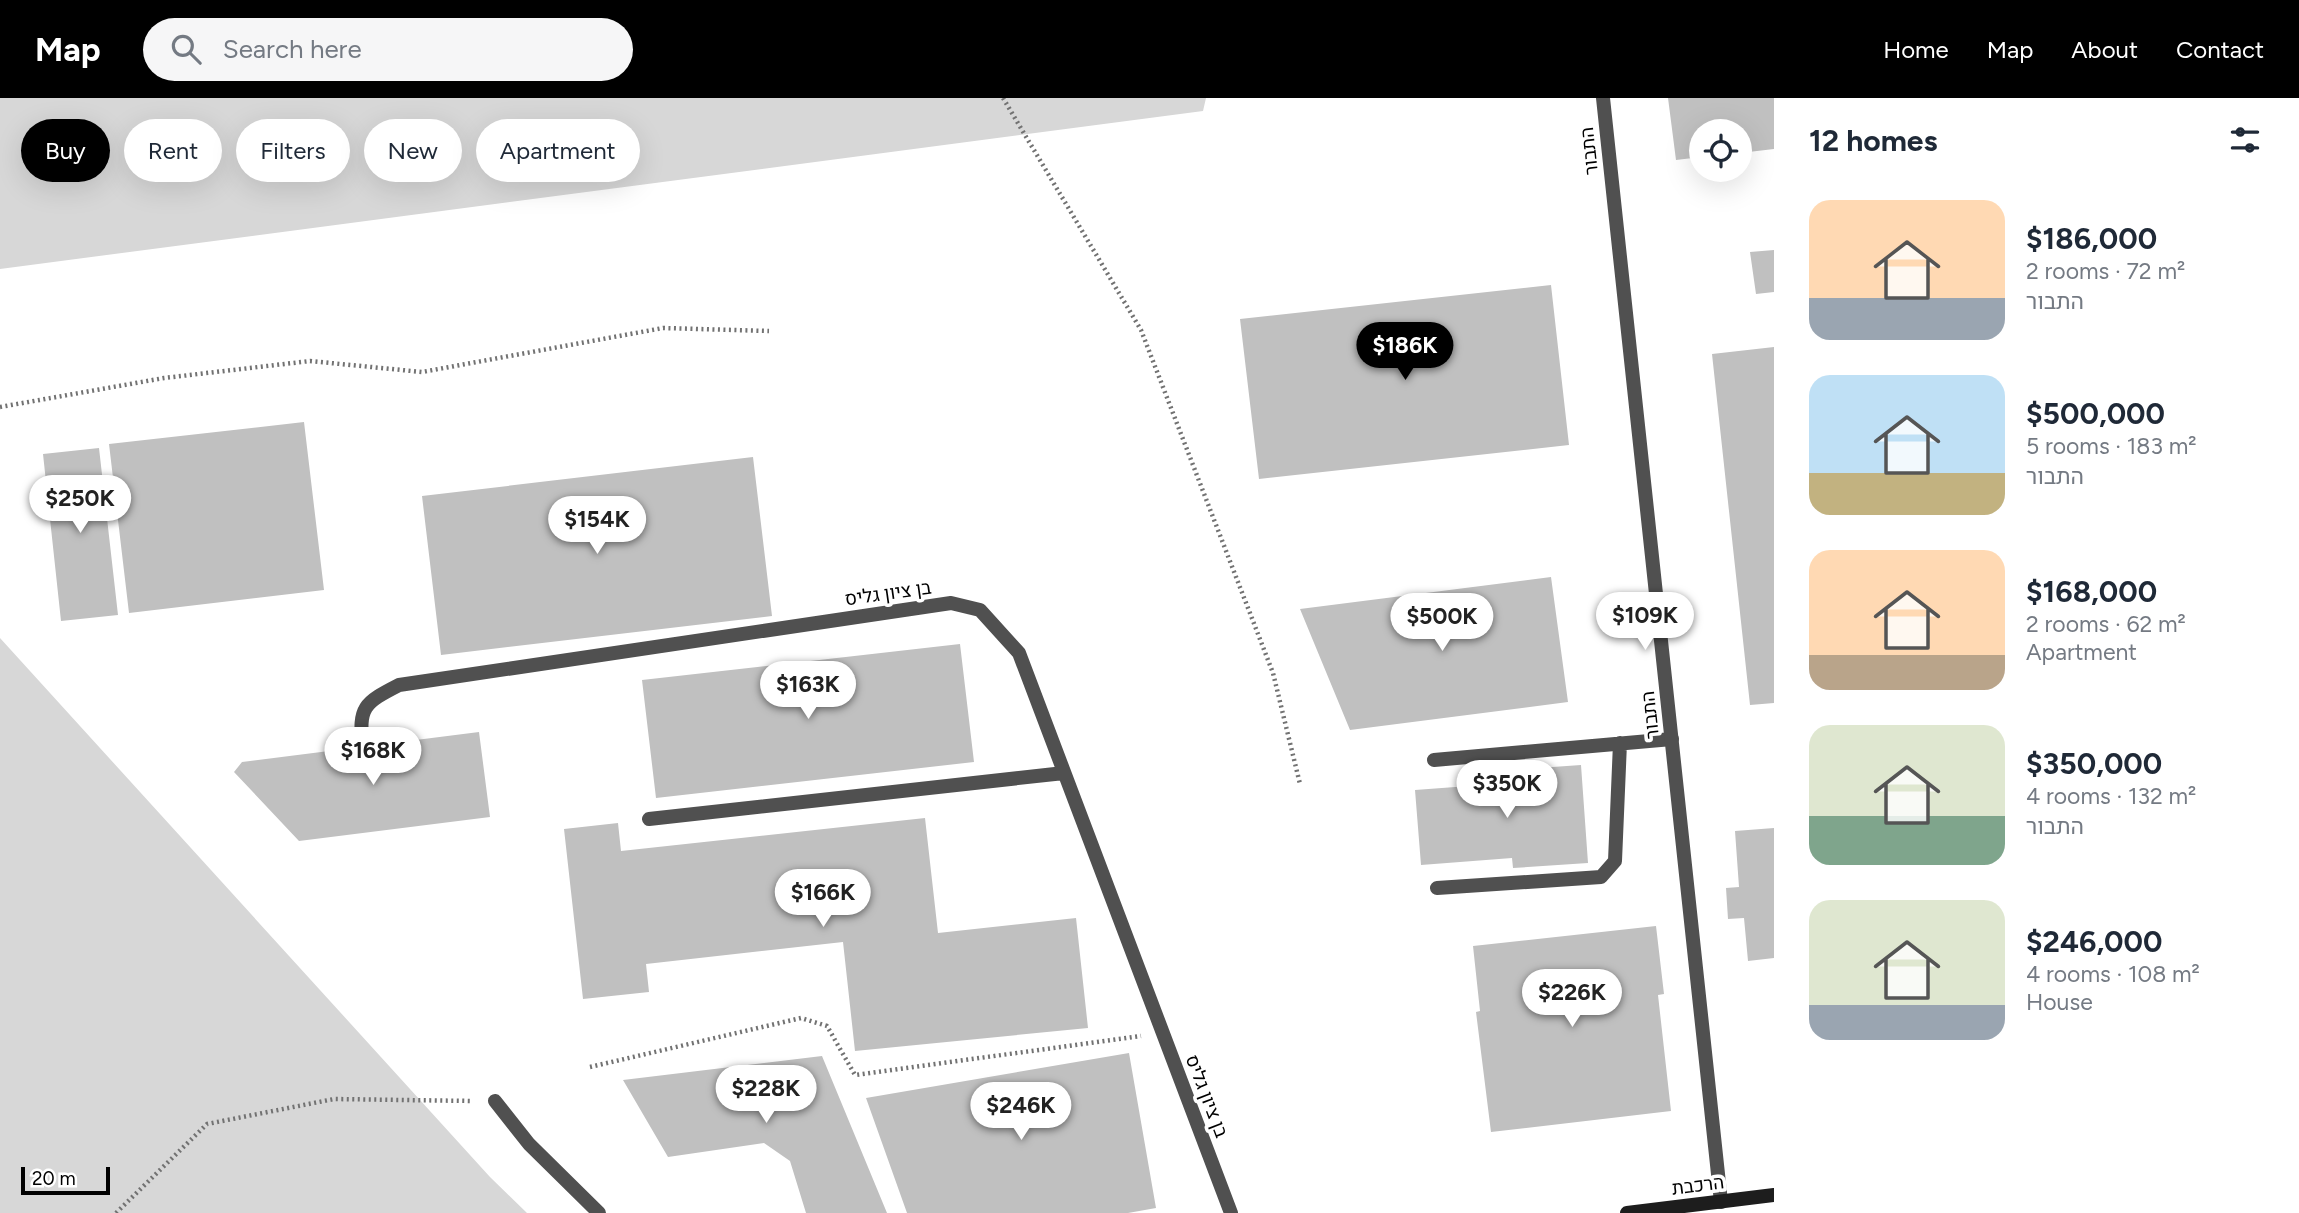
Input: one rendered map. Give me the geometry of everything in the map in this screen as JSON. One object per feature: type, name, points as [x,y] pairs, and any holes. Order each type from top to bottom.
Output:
[{"type":"street","name":"התבור","points":[[1603,98],[1721,1202]]},
{"type":"street","name":"בן ציון גליס","points":[[363,747],[360,721],[370,699],[399,685],[951,603],[980,610],[1019,653],[1231,1213]]},
{"type":"street","points":[[1434,760],[1672,739]]},
{"type":"street","points":[[1437,888],[1601,877],[1615,861],[1620,743]]},
{"type":"street","points":[[649,819],[1064,773]]},
{"type":"street","points":[[495,1101],[529,1144],[599,1213]]},
{"type":"street","name":"הרכבת","points":[[1627,1213],[1774,1195]]},
{"type":"path","points":[[1003,98],[1141,330],[1273,673],[1300,784]]},
{"type":"path","points":[[0,407],[164,378],[310,361],[422,372],[663,328],[769,331]]},
{"type":"path","points":[[590,1067],[802,1018],[827,1026],[855,1074],[1163,1033]]},
{"type":"path","points":[[116,1213],[207,1124],[334,1099],[495,1101]]},
{"type":"shaded area","points":[[0,98],[1206,98],[1203,111],[0,269]]},
{"type":"shaded area","points":[[0,638],[490,1177],[527,1213],[0,1213]]},
{"type":"building","points":[[1668,98],[1774,98],[1774,149],[1752,152],[1752,119],[1689,119],[1689,158],[1676,160]]},
{"type":"building","points":[[1774,250],[1774,292],[1756,294],[1750,252]]},
{"type":"building","points":[[1551,285],[1569,445],[1259,479],[1240,319]]},
{"type":"building","points":[[1774,347],[1774,703],[1750,705],[1712,354]]},
{"type":"building","points":[[304,422],[324,590],[129,613],[109,444]]},
{"type":"building","points":[[99,448],[118,615],[61,621],[43,454]]},
{"type":"building","points":[[753,457],[772,616],[441,655],[422,496]]},
{"type":"building","points":[[1551,577],[1568,702],[1350,730],[1300,609]]},
{"type":"building","points":[[960,644],[974,762],[656,798],[642,680]]},
{"type":"building","points":[[479,732],[490,817],[299,841],[234,772],[242,762]]},
{"type":"building","points":[[1581,765],[1588,863],[1513,868],[1512,858],[1421,865],[1415,790],[1509,783],[1508,770]]},
{"type":"building","points":[[925,818],[938,933],[1076,918],[1088,1028],[855,1051],[843,942],[646,964],[649,992],[583,999],[564,829],[618,823],[621,851]]},
{"type":"building","points":[[1774,828],[1774,958],[1748,961],[1744,918],[1728,919],[1726,888],[1739,887],[1735,831]]},
{"type":"building","points":[[1656,926],[1664,994],[1658,995],[1671,1111],[1491,1132],[1476,1012],[1480,1011],[1473,946]]},
{"type":"building","points":[[1129,1053],[1156,1208],[1128,1213],[907,1213],[866,1098]]},
{"type":"building","points":[[822,1056],[887,1213],[806,1213],[790,1161],[764,1143],[668,1157],[623,1080]]}]
